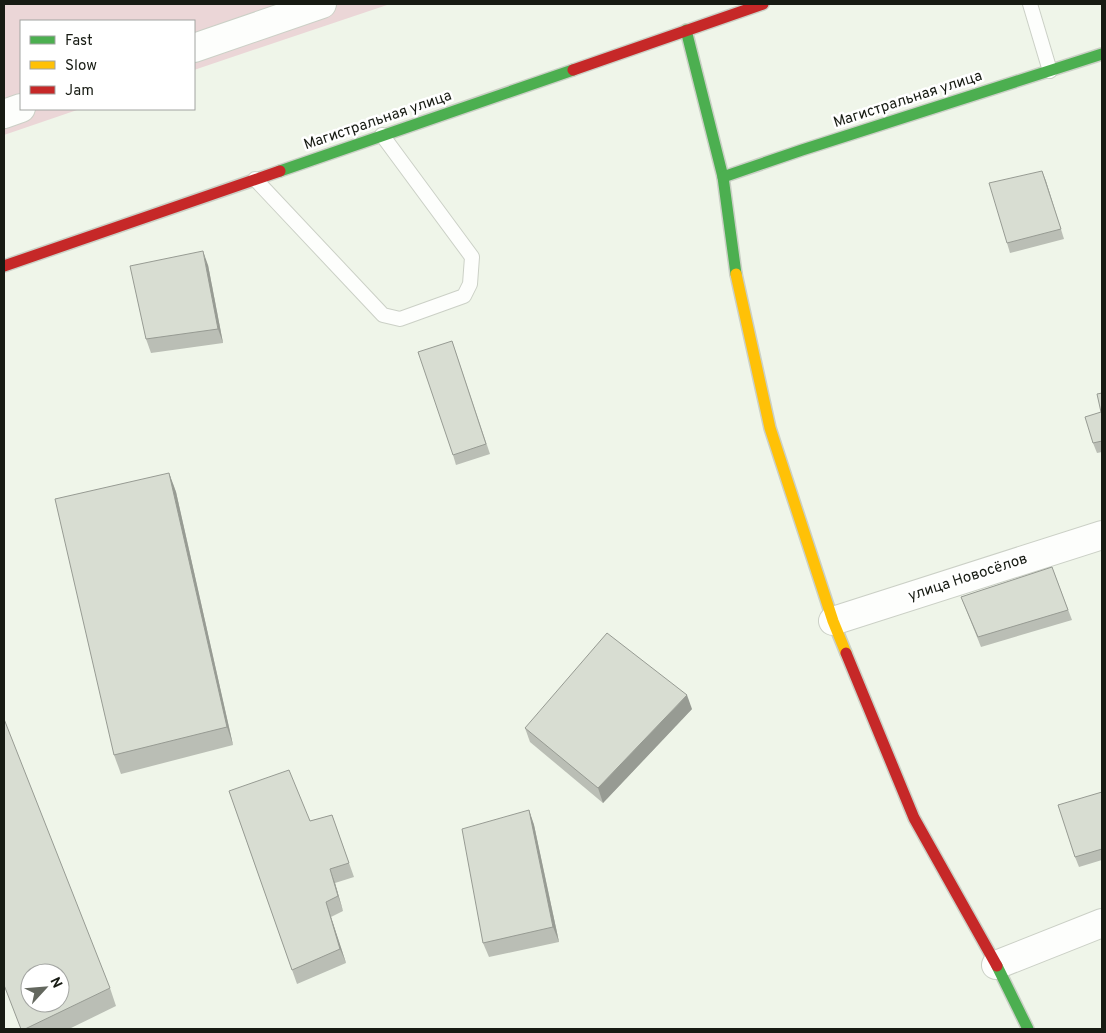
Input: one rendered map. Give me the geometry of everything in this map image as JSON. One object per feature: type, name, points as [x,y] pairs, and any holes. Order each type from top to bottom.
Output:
[{"type":"street","points":[[195,48],[322,4]]},
{"type":"street","name":"Магистральная улица","points":[[4,266],[763,4]]},
{"type":"street","points":[[686,30],[723,177],[733,263],[770,428],[833,621],[914,818],[996,965],[1028,1029]]},
{"type":"street","name":"Магистральная улица","points":[[723,177],[1102,54]]},
{"type":"street","points":[[4,114],[20,108]]},
{"type":"street","name":"улица Новосёлов","points":[[833,621],[1102,535]]},
{"type":"street","points":[[996,965],[1102,923]]},
{"type":"lane","points":[[1030,4],[1050,71]]},
{"type":"lane","points":[[255,179],[383,315],[400,318],[464,296],[470,284],[472,257],[382,135]]},
{"type":"shaded area","points":[[4,4],[390,4],[195,70],[195,20],[20,20],[20,110],[77,110],[4,135]]},
{"type":"building","points":[[1042,171],[1061,229],[1007,243],[989,183]]},
{"type":"building","points":[[203,251],[218,329],[146,339],[130,266]]},
{"type":"building","points":[[452,341],[486,444],[453,455],[418,352]]},
{"type":"building","points":[[1102,393],[1102,441],[1093,443],[1085,417],[1101,412],[1097,394]]},
{"type":"building","points":[[169,473],[227,727],[114,755],[55,499]]},
{"type":"building","points":[[1052,567],[1068,610],[978,637],[961,597]]},
{"type":"building","points":[[607,633],[687,695],[598,788],[525,728]]},
{"type":"building","points":[[4,719],[110,988],[70,1007],[70,963],[20,963],[20,1013],[58,1013],[25,1029],[21,1029],[4,985]]},
{"type":"building","points":[[289,770],[310,821],[332,815],[349,863],[330,869],[338,896],[326,902],[340,949],[292,970],[229,791]]},
{"type":"building","points":[[1102,792],[1102,849],[1075,857],[1058,805]]},
{"type":"building","points":[[529,810],[553,927],[483,943],[462,829]]},
{"type":"traffic: fast","points":[[686,30],[723,177],[736,274]]},
{"type":"traffic: fast","points":[[723,177],[1102,54]]},
{"type":"traffic: fast","points":[[280,171],[573,70]]},
{"type":"traffic: fast","points":[[997,966],[1028,1029]]},
{"type":"traffic: slow","points":[[736,274],[770,428],[833,621],[846,653]]},
{"type":"traffic: jam","points":[[573,70],[763,4]]},
{"type":"traffic: jam","points":[[4,266],[280,171]]},
{"type":"traffic: jam","points":[[846,653],[914,818],[997,966]]}]
